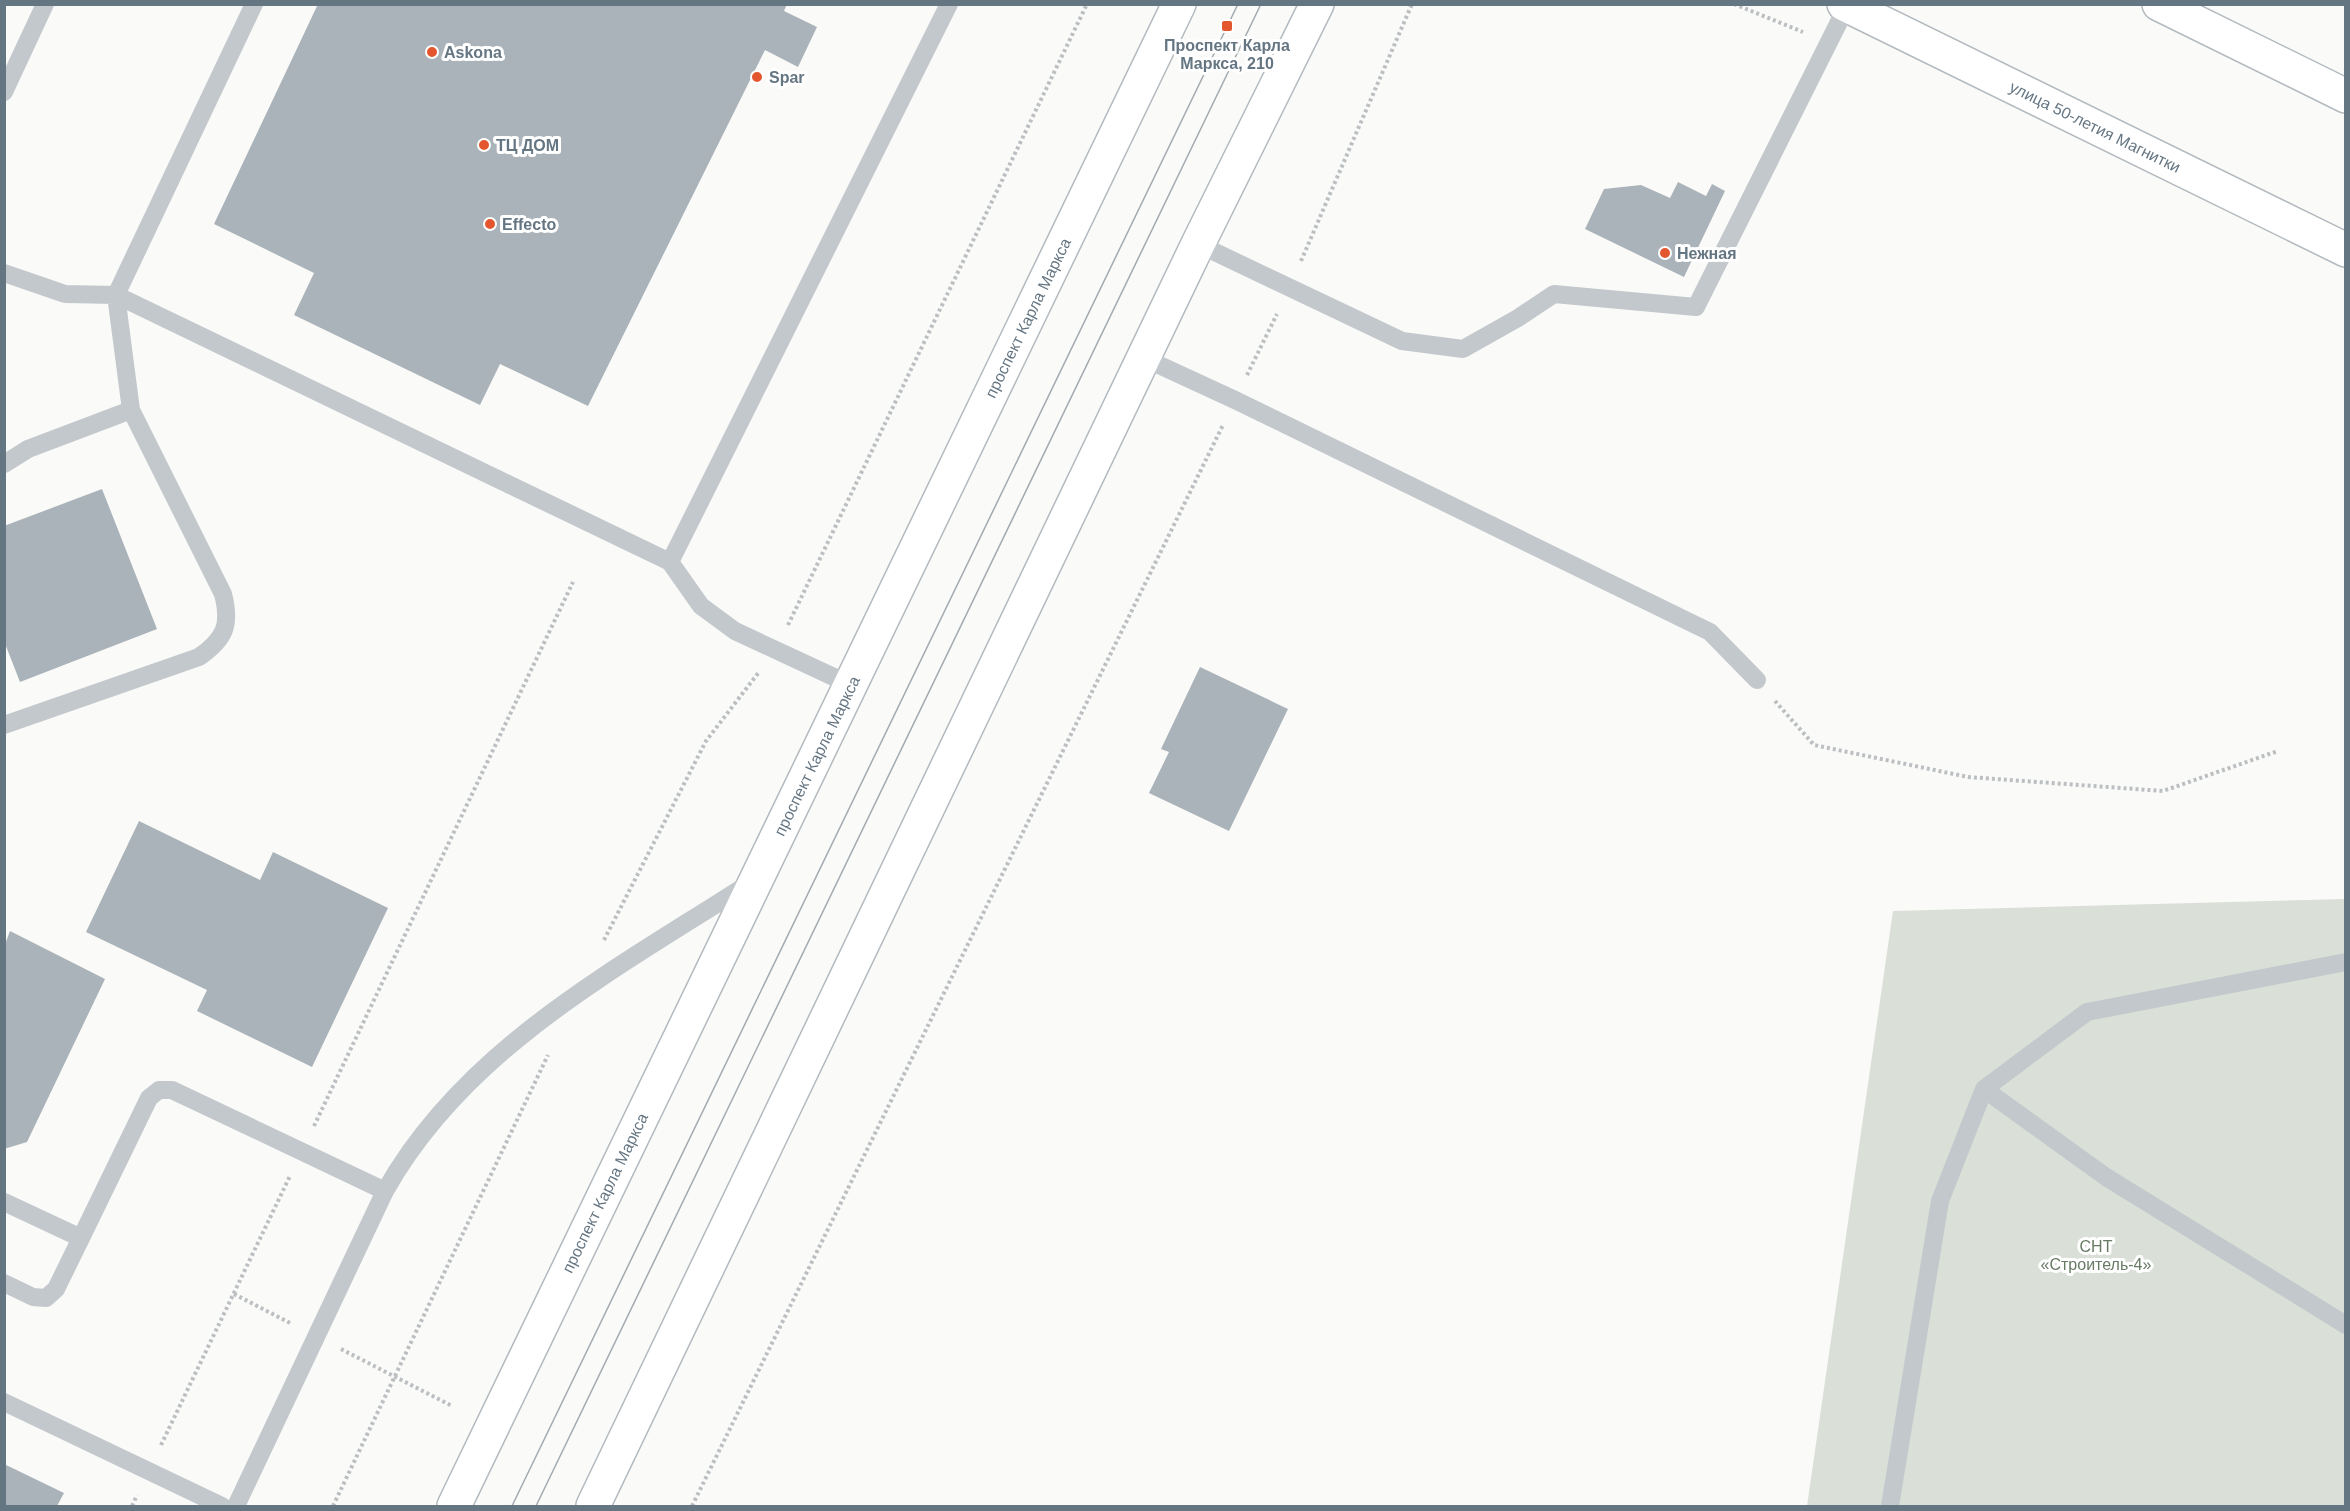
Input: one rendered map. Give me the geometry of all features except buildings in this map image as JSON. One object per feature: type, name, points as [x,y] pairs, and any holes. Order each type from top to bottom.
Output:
[{"type":"main road","name":"проспект Карла Маркса","points":[[454,1506],[1179,4]]},
{"type":"main road","points":[[593,1506],[1198,244],[1317,4]]},
{"type":"main road","points":[[2159,4],[2346,96]]},
{"type":"main road","name":"улица 50-летия Магнитки","points":[[1846,5],[2346,250]]},
{"type":"lane","points":[[4,92],[45,4]]},
{"type":"lane","points":[[4,725],[199,657],[214,646],[225,631],[228,612],[223,594],[130,410],[116,295],[254,4]]},
{"type":"lane","points":[[670,562],[949,4]]},
{"type":"lane","points":[[1198,244],[1402,341],[1463,349],[1518,318],[1554,294],[1696,307],[1846,5]]},
{"type":"lane","points":[[4,273],[65,294],[116,295],[670,562],[701,606],[735,631],[851,685]]},
{"type":"lane","points":[[1144,358],[1235,400],[1710,632],[1757,680]]},
{"type":"lane","points":[[4,464],[28,449],[130,410]]},
{"type":"lane","points":[[236,1506],[385,1191],[400,1164],[447,1103],[509,1044],[576,995],[758,878]]},
{"type":"lane","points":[[1890,1506],[1940,1201],[1984,1089],[2087,1012],[2346,962]]},
{"type":"lane","points":[[4,1283],[33,1297],[46,1298],[56,1289],[149,1098],[159,1089],[172,1090],[385,1191]]},
{"type":"lane","points":[[1984,1089],[2106,1177],[2346,1325]]},
{"type":"lane","points":[[4,1202],[81,1239]]},
{"type":"lane","points":[[4,1402],[222,1506]]},
{"type":"path","points":[[603,942],[706,741],[777,649],[1087,4]]},
{"type":"path","points":[[692,1506],[1289,288],[1412,4]]},
{"type":"path","points":[[1734,4],[1829,43]]},
{"type":"path","points":[[132,1506],[573,582]]},
{"type":"path","points":[[1757,680],[1814,745],[1968,777],[2163,791],[2277,751]]},
{"type":"path","points":[[333,1506],[551,1048]]},
{"type":"green space","name":"СНТ «Строитель-4»","points":[[2345,899],[2345,1506],[1807,1506],[1893,911]]},
{"type":"tram line","points":[[512,1506],[1238,4]]},
{"type":"tram line","points":[[536,1506],[1261,4]]},
{"type":"place","name":"Проспект Карла Маркса, 210","points":[[1227,26]]},
{"type":"place","name":"Askona","points":[[432,52]]},
{"type":"place","name":"Spar","points":[[757,77]]},
{"type":"place","name":"ТЦ ДОМ","points":[[484,145]]},
{"type":"place","name":"Effecto","points":[[490,224]]},
{"type":"place","name":"Нежная","points":[[1665,253]]}]
